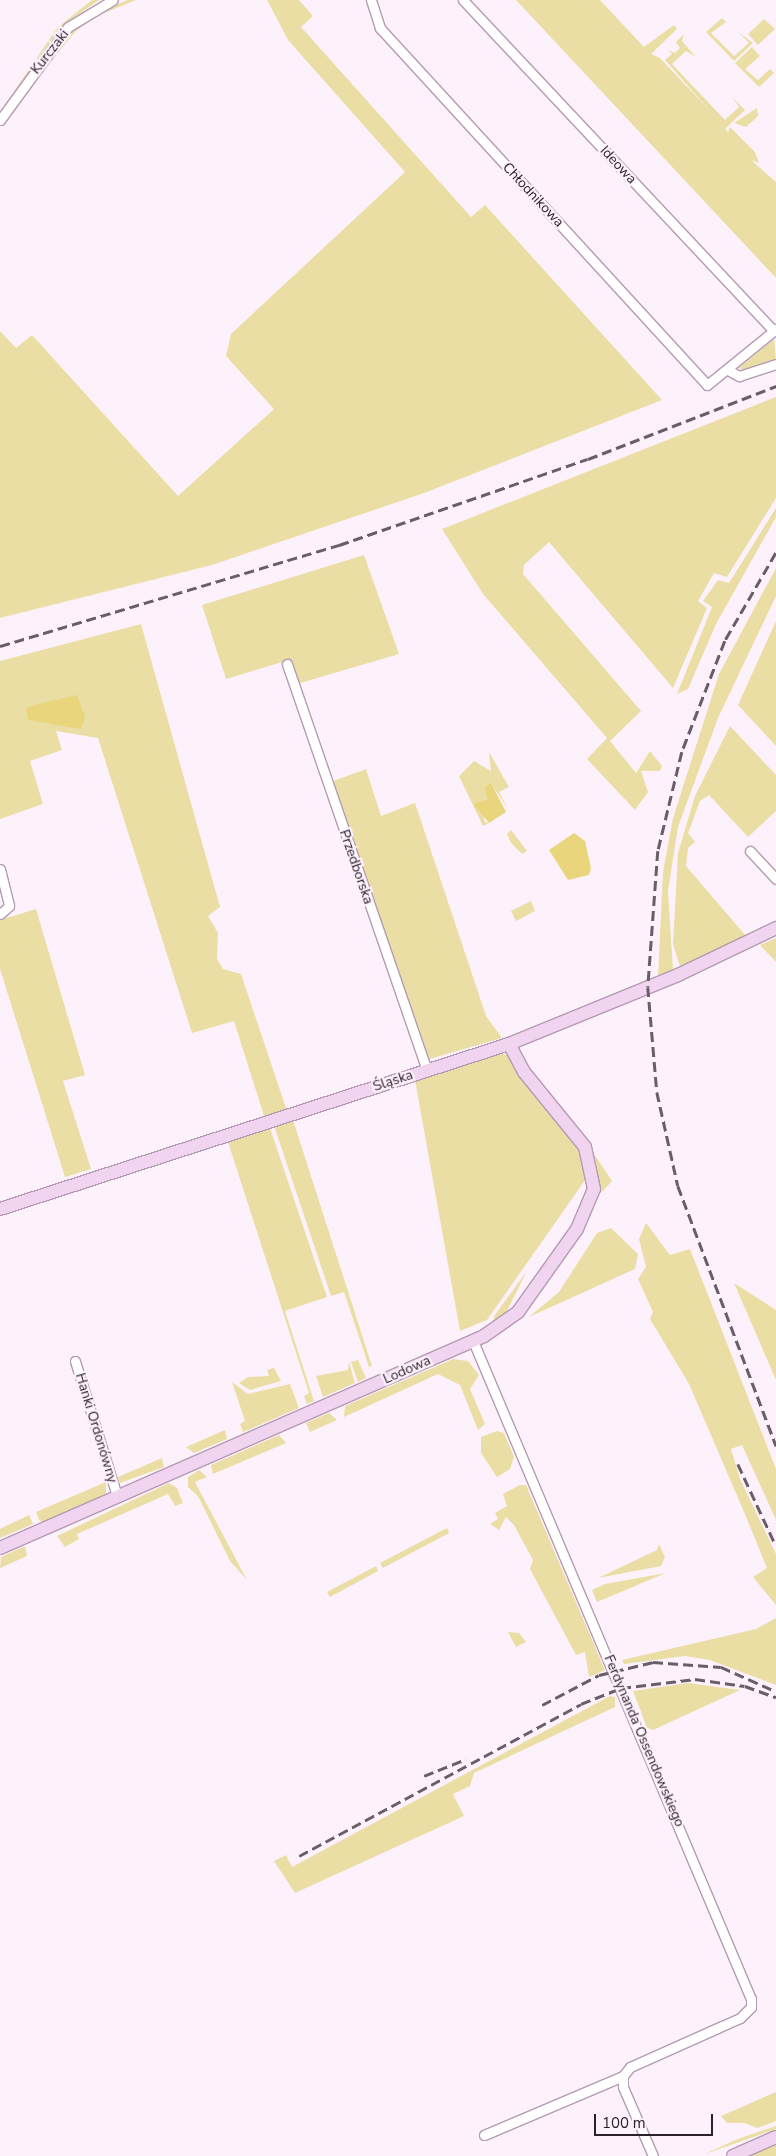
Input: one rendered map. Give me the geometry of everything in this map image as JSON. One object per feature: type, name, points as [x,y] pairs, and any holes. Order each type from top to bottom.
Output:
[{"type":"street","name":"Kurczaki","points":[[0,120],[68,28],[113,0]]},
{"type":"street","name":"Chłodnikowa","points":[[371,0],[380,28],[707,385],[728,370]]},
{"type":"street","name":"Ideowa","points":[[463,0],[775,330]]},
{"type":"street","points":[[775,330],[728,370],[739,376],[776,364]]},
{"type":"street","name":"Przedborska","points":[[287,664],[427,1070]]},
{"type":"street","points":[[750,852],[776,879]]},
{"type":"street","points":[[0,869],[8,906],[0,914]]},
{"type":"street","name":"Śląska","points":[[0,1209],[509,1044],[678,974],[776,928]]},
{"type":"street","name":"Lodowa","points":[[0,1548],[473,1341],[518,1312],[577,1229],[593,1199],[592,1169],[585,1147],[524,1072],[509,1044]]},
{"type":"street","name":"Ferdynanda Ossendowskiego","points":[[473,1341],[751,1999],[751,2007],[740,2018],[630,2067],[623,2076],[484,2136]]},
{"type":"street","name":"Hanki Ordonówny","points":[[75,1361],[117,1496]]},
{"type":"street","points":[[623,2076],[623,2087],[653,2156]]},
{"type":"street","points":[[733,2156],[776,2137]]},
{"type":"shaded area","points":[[92,0],[99,0],[62,26],[0,112],[57,28]]},
{"type":"shaded area","points":[[128,0],[136,0],[97,16],[76,31],[44,70],[75,28],[102,10]]},
{"type":"shaded area","points":[[267,0],[299,0],[313,16],[301,27],[471,217],[485,205],[662,400],[424,493],[212,565],[0,618],[0,331],[16,348],[32,335],[178,496],[274,409],[226,356],[231,334],[405,172],[288,40]]},
{"type":"shaded area","points":[[516,0],[600,0],[644,47],[674,25],[677,29],[651,54],[660,58],[710,111],[665,60],[672,54],[668,50],[675,53],[680,48],[676,42],[684,34],[682,41],[696,57],[686,51],[672,64],[725,120],[739,107],[732,97],[745,110],[725,129],[728,132],[730,127],[755,152],[759,163],[751,160],[776,182],[776,278]]},
{"type":"shaded area","points":[[722,18],[726,22],[711,33],[734,56],[749,43],[738,32],[753,43],[734,61],[706,32]]},
{"type":"shaded area","points":[[764,19],[775,29],[758,45],[748,34]]},
{"type":"shaded area","points":[[752,47],[760,56],[745,69],[758,80],[770,69],[774,73],[759,87],[735,63]]},
{"type":"shaded area","points":[[757,108],[758,116],[746,127],[734,123]]},
{"type":"shaded area","points":[[774,339],[776,360],[745,371],[739,368]]},
{"type":"shaded area","points":[[776,397],[776,498],[727,577],[714,573],[698,601],[707,608],[673,688],[549,542],[524,565],[523,574],[641,711],[610,741],[636,773],[650,751],[662,766],[660,771],[641,771],[648,792],[635,810],[587,759],[607,738],[483,594],[442,529]]},
{"type":"shaded area","points":[[776,508],[776,517],[716,624],[688,689],[677,694],[712,607],[703,601],[718,580],[729,583]]},
{"type":"shaded area","points":[[364,555],[399,654],[297,684],[289,660],[226,679],[202,605]]},
{"type":"shaded area","points":[[776,568],[776,596],[718,718],[678,827],[668,891],[673,970],[658,977],[663,872],[673,818],[719,674]]},
{"type":"shaded area","points":[[776,621],[776,746],[738,705]]},
{"type":"shaded area","points":[[141,624],[220,907],[208,916],[218,933],[217,959],[223,969],[241,974],[287,1111],[264,1116],[234,1021],[192,1033],[98,738],[56,731],[62,750],[30,761],[43,804],[0,819],[0,661]]},
{"type":"shaded area","points":[[77,695],[85,717],[81,729],[28,720],[26,709],[30,706]]},
{"type":"shaded area","points":[[730,726],[776,775],[776,811],[748,837],[709,795],[700,801],[688,833],[695,842],[688,848],[686,866],[746,936],[680,967],[673,944],[678,853],[695,796]]},
{"type":"shaded area","points":[[489,752],[509,787],[499,792],[508,809],[492,785],[485,787],[489,797],[479,803],[485,822],[489,823],[483,826],[459,776],[474,761],[491,771]]},
{"type":"shaded area","points":[[366,769],[381,816],[415,803],[486,1016],[502,1038],[426,1060],[331,782]]},
{"type":"shaded area","points":[[491,783],[506,812],[489,823],[473,804],[487,799],[485,787]]},
{"type":"shaded area","points":[[511,830],[527,851],[522,854],[511,843],[507,834]]},
{"type":"shaded area","points":[[574,833],[585,841],[591,868],[589,875],[568,880],[549,850]]},
{"type":"shaded area","points":[[531,901],[535,911],[516,921],[511,911]]},
{"type":"shaded area","points":[[36,909],[85,1075],[63,1081],[91,1169],[65,1177],[0,969],[0,920]]},
{"type":"shaded area","points":[[776,938],[776,962],[760,945]]},
{"type":"shaded area","points":[[499,1053],[507,1055],[573,1137],[588,1176],[487,1320],[460,1331],[415,1080]]},
{"type":"shaded area","points":[[293,1120],[372,1366],[369,1367],[344,1292],[331,1296],[274,1126]]},
{"type":"shaded area","points":[[270,1128],[327,1297],[285,1311],[314,1401],[307,1404],[304,1396],[309,1393],[228,1142]]},
{"type":"shaded area","points":[[594,1154],[612,1181],[600,1192]]},
{"type":"shaded area","points":[[646,1223],[670,1255],[690,1249],[776,1469],[776,1520],[742,1445],[731,1449],[740,1479],[776,1554],[776,1605],[753,1577],[767,1568],[689,1384],[650,1319],[653,1312],[638,1279],[646,1267],[639,1239]]},
{"type":"shaded area","points":[[611,1228],[638,1254],[635,1269],[529,1317],[559,1292],[597,1233]]},
{"type":"shaded area","points":[[527,1271],[506,1313],[494,1320],[494,1316]]},
{"type":"shaded area","points":[[734,1283],[776,1310],[776,1380]]},
{"type":"shaded area","points":[[453,1359],[468,1361],[479,1375],[470,1389],[485,1424],[478,1430],[460,1385],[438,1374],[344,1417],[345,1406]]},
{"type":"shaded area","points":[[358,1360],[366,1378],[358,1382],[351,1362]]},
{"type":"shaded area","points":[[349,1362],[355,1383],[323,1397],[316,1376],[348,1370]]},
{"type":"shaded area","points":[[274,1368],[281,1381],[250,1390],[239,1383],[248,1377],[269,1376],[267,1370]]},
{"type":"shaded area","points":[[232,1382],[248,1394],[290,1384],[299,1408],[243,1432],[240,1424],[245,1421]]},
{"type":"shaded area","points":[[329,1413],[337,1420],[310,1432],[306,1423]]},
{"type":"shaded area","points":[[225,1430],[227,1439],[194,1453],[186,1447]]},
{"type":"shaded area","points":[[497,1431],[504,1433],[514,1457],[510,1469],[497,1477],[481,1453],[481,1437]]},
{"type":"shaded area","points":[[279,1435],[286,1443],[213,1474],[211,1465]]},
{"type":"shaded area","points":[[162,1458],[164,1467],[120,1483],[118,1477]]},
{"type":"shaded area","points":[[199,1470],[207,1477],[195,1482],[247,1580],[230,1561],[198,1496],[188,1487],[188,1477]]},
{"type":"shaded area","points":[[106,1482],[106,1493],[91,1502],[44,1523],[39,1520],[36,1512]]},
{"type":"shaded area","points":[[169,1483],[177,1488],[183,1503],[175,1506],[168,1494],[77,1534],[79,1539],[65,1547],[57,1536]]},
{"type":"shaded area","points":[[520,1485],[526,1485],[605,1670],[589,1677],[585,1652],[576,1655],[530,1569],[533,1560],[514,1525],[506,1517],[499,1530],[490,1524],[498,1519],[495,1513],[507,1506],[503,1494]]},
{"type":"shaded area","points":[[29,1515],[33,1524],[0,1538],[0,1529]]},
{"type":"shaded area","points":[[447,1528],[449,1533],[383,1568],[380,1563]]},
{"type":"shaded area","points":[[659,1544],[665,1557],[661,1566],[598,1578],[657,1550]]},
{"type":"shaded area","points":[[25,1546],[27,1556],[0,1568],[1,1557]]},
{"type":"shaded area","points":[[376,1566],[378,1571],[330,1597],[327,1592]]},
{"type":"shaded area","points":[[666,1573],[597,1602],[592,1590],[605,1584]]},
{"type":"shaded area","points":[[776,1618],[776,1685],[710,1660],[685,1656],[624,1664],[622,1660],[756,1629]]},
{"type":"shaded area","points":[[508,1632],[519,1633],[526,1642],[516,1647]]},
{"type":"shaded area","points":[[688,1683],[740,1690],[653,1730],[647,1728],[633,1691]]},
{"type":"shaded area","points":[[610,1696],[615,1697],[615,1707],[474,1773],[470,1786],[453,1794],[464,1816],[295,1893],[274,1861],[286,1855],[292,1867]]},
{"type":"shaded area","points":[[776,2092],[776,2121],[757,2128],[745,2123],[727,2123],[721,2116]]},
{"type":"shaded area","points":[[776,2126],[776,2129],[705,2154],[735,2140]]},
{"type":"shaded area","points":[[776,2144],[776,2156],[748,2156]]},
{"type":"railway","points":[[0,646],[339,545],[588,459],[776,386]]},
{"type":"railway","points":[[776,553],[725,641],[682,752],[658,851],[648,987],[657,1092],[678,1186],[776,1446]]},
{"type":"railway","points":[[738,1464],[776,1546]]},
{"type":"railway","points":[[542,1705],[599,1675],[653,1662],[721,1667],[773,1690]]},
{"type":"railway","points":[[299,1856],[581,1704],[621,1688],[695,1679],[745,1686],[776,1697]]},
{"type":"railway","points":[[424,1776],[466,1759]]}]
